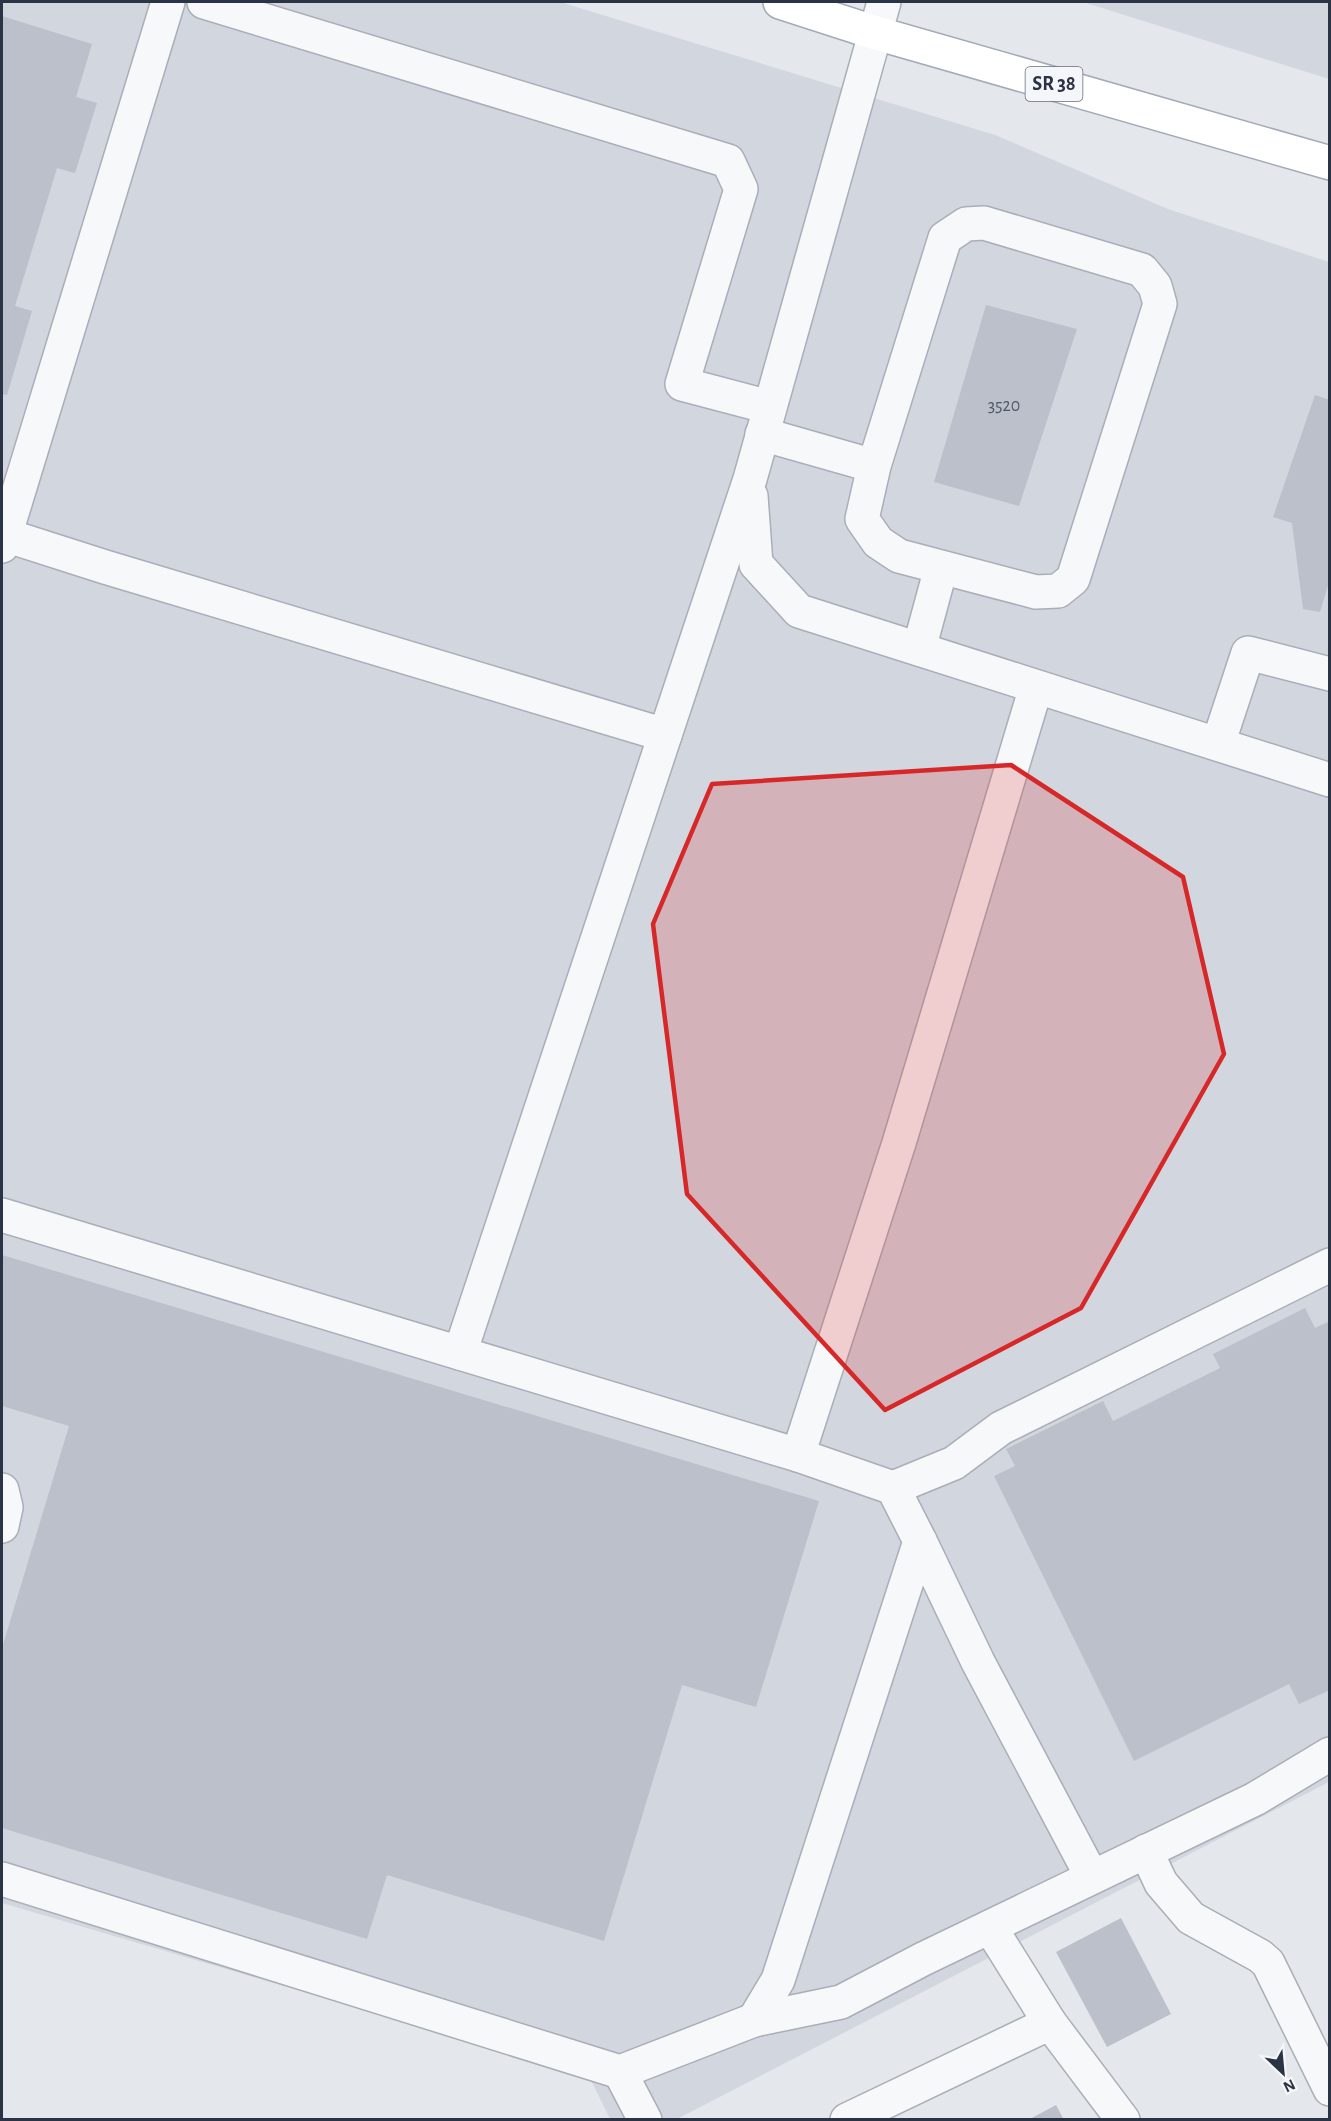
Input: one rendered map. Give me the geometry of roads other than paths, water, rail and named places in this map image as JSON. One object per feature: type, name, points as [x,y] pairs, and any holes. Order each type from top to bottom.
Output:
[{"type":"main road","name":"SR 38","points":[[780,2],[876,33],[1329,163]]},
{"type":"lane","points":[[168,2],[3,541],[105,567],[665,735]]},
{"type":"lane","points":[[204,2],[728,161],[741,189],[682,384],[874,466]]},
{"type":"lane","points":[[460,1353],[750,479],[885,2]]},
{"type":"lane","points":[[984,223],[1142,270],[1155,286],[1160,304],[1073,579],[1058,591],[1036,592],[899,556],[878,542],[862,519],[874,466],[945,238],[966,224],[984,223]]},
{"type":"lane","points":[[750,479],[756,564],[799,611],[1329,780]]},
{"type":"lane","points":[[919,649],[941,567]]},
{"type":"lane","points":[[1218,744],[1248,653],[1329,674]]},
{"type":"lane","points":[[798,1455],[896,1154],[1036,687]]},
{"type":"lane","points":[[2,1215],[798,1455],[892,1488],[954,1463],[1001,1428],[1329,1265]]},
{"type":"lane","points":[[892,1488],[978,1662],[1092,1877]]},
{"type":"lane","points":[[2,1490],[6,1507],[2,1526]]},
{"type":"lane","points":[[754,2020],[778,1980],[920,1541]]},
{"type":"lane","points":[[2,1880],[620,2073],[754,2020],[841,2002],[1255,1799],[1329,1754]]},
{"type":"lane","points":[[1146,1851],[1161,1883],[1191,1918],[1260,1956],[1268,1963],[1329,2089]]},
{"type":"lane","points":[[990,1927],[1050,2023],[1123,2120]]},
{"type":"lane","points":[[848,2120],[1050,2023]]},
{"type":"lane","points":[[620,2073],[645,2120]]}]
